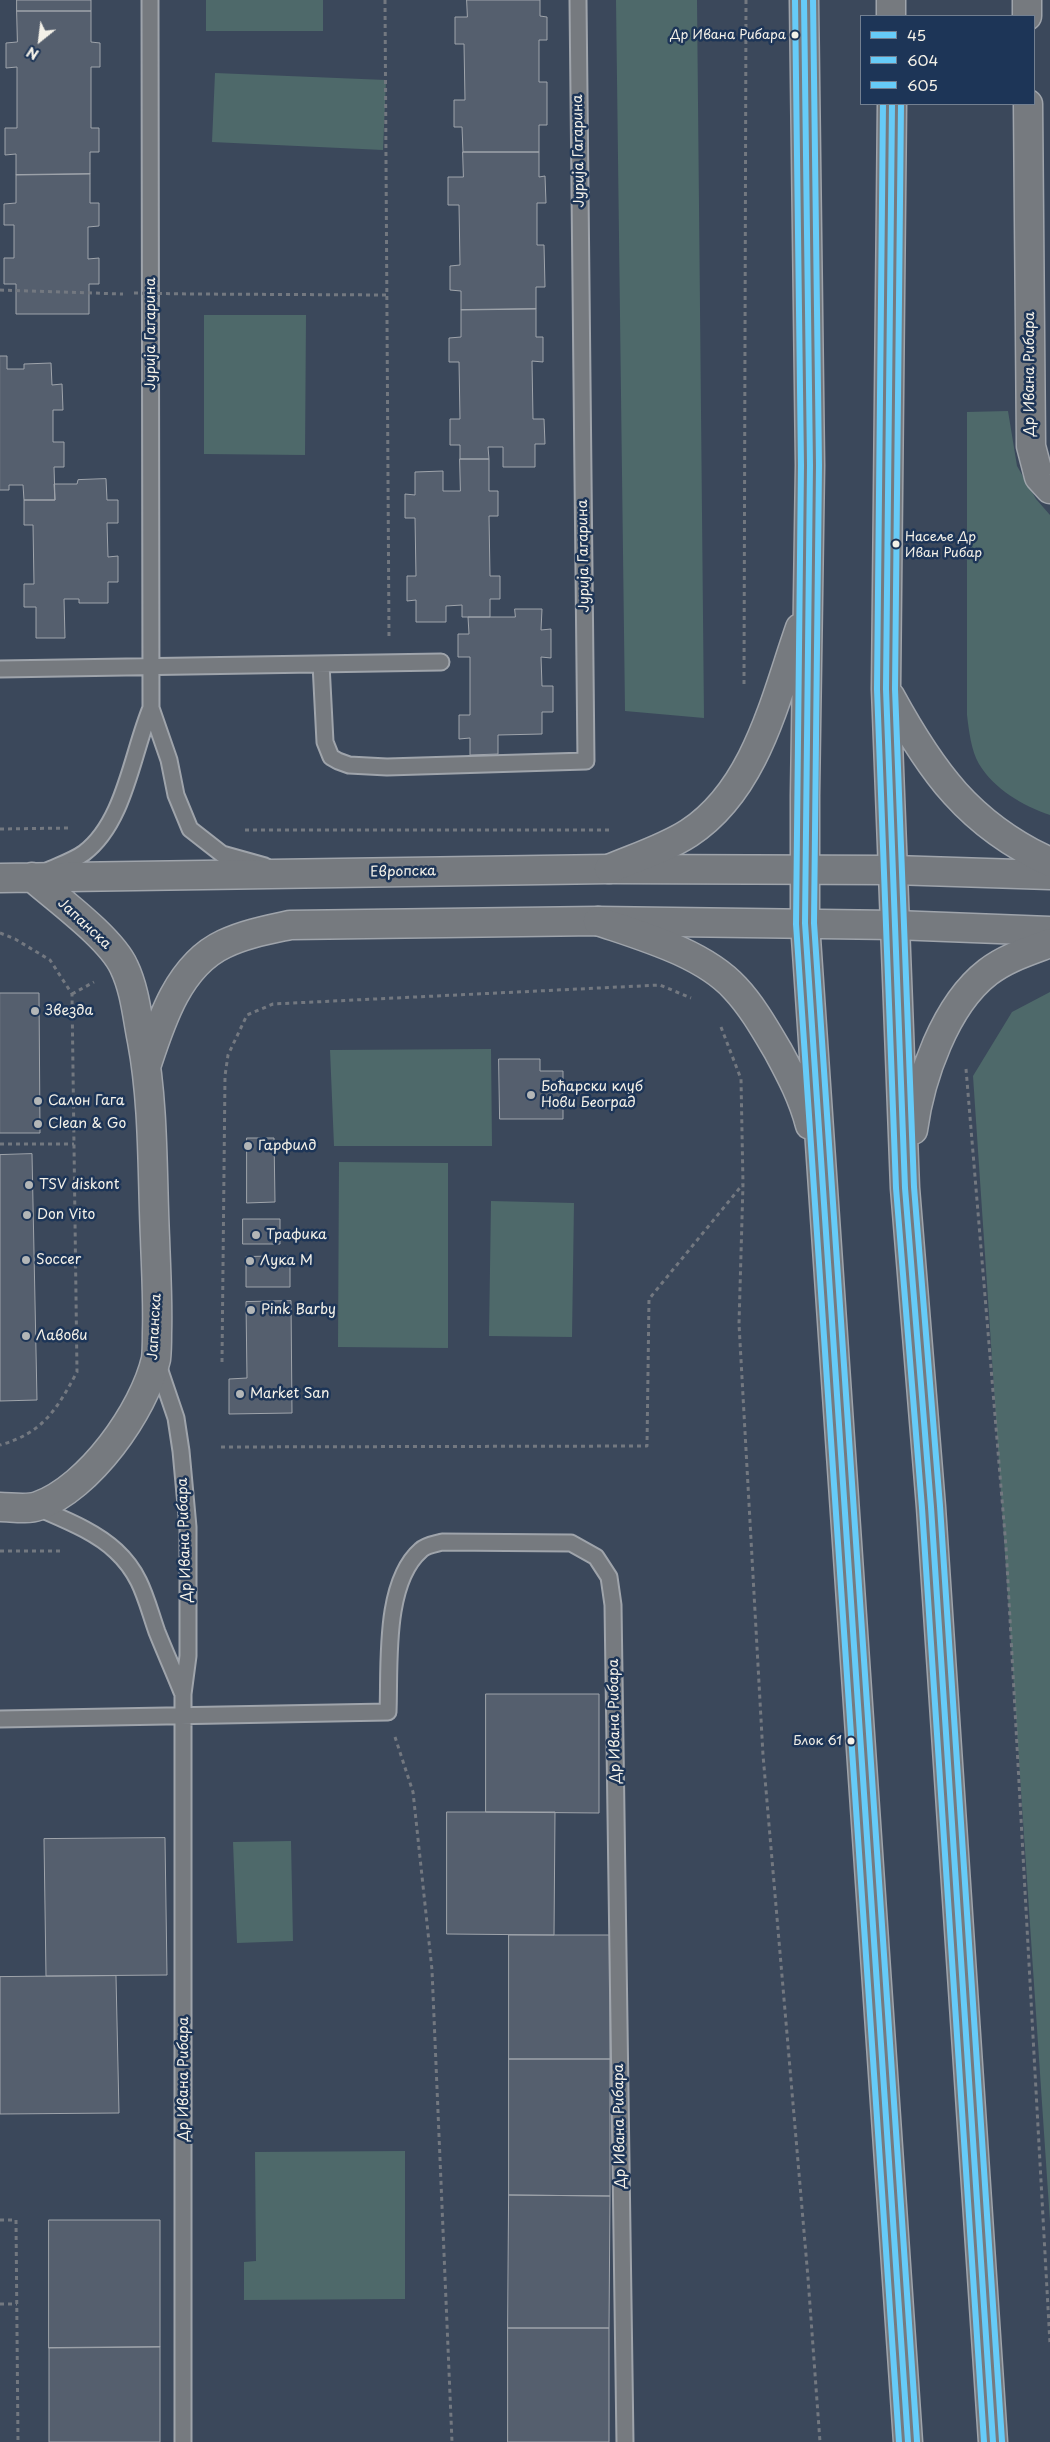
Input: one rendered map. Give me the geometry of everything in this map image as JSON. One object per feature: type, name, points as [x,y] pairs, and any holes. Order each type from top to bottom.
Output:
[{"type":"main road","points":[[804,0],[810,465],[805,923],[908,2442]]},
{"type":"main road","points":[[891,0],[891,15]]},
{"type":"main road","points":[[1027,0],[1027,15]]},
{"type":"main road","points":[[892,105],[886,689],[905,1188],[931,1507],[993,2442]]},
{"type":"main road","name":"Др Ивана Рибара","points":[[1028,105],[1031,446],[1039,477],[1050,490]]},
{"type":"main road","points":[[609,869],[688,834],[718,808],[741,778],[759,744],[807,608]]},
{"type":"main road","points":[[886,689],[922,753],[954,794],[993,828],[1050,862]]},
{"type":"main road","name":"Европска","points":[[0,878],[609,869],[805,870]]},
{"type":"main road","points":[[805,870],[893,870],[1050,875]]},
{"type":"main road","name":"Јапанска","points":[[0,1507],[36,1507],[62,1494],[87,1472],[114,1442],[144,1392],[156,1358],[158,1310],[147,1064],[137,1010],[124,966],[98,934],[32,877]]},
{"type":"main road","points":[[598,921],[805,923],[1050,931]]},
{"type":"main road","points":[[598,921],[656,941],[698,960],[734,987],[763,1024],[804,1103],[823,1177]]},
{"type":"main road","name":"Јапанска","points":[[147,1064],[156,1036],[178,988],[197,963],[222,945],[250,934],[290,925],[598,921]]},
{"type":"main road","points":[[905,1188],[916,1109],[930,1059],[955,1012],[970,990],[988,972],[1012,957],[1050,943]]},
{"type":"lane","name":"Јурија Гагарина","points":[[150,0],[151,708],[169,760],[176,794],[190,829],[222,854],[292,874]]},
{"type":"lane","name":"Јурија Гагарина","points":[[321,664],[324,742],[331,757],[344,763],[387,766],[586,761],[578,0]]},
{"type":"lane","points":[[0,669],[441,662]]},
{"type":"lane","name":"Јурија Гагарина","points":[[32,877],[83,854],[106,828],[122,796],[142,730],[151,708]]},
{"type":"lane","name":"Др Ивана Рибара","points":[[156,1358],[176,1418],[188,1527],[188,1656],[183,1694],[185,1716],[183,2442]]},
{"type":"lane","name":"Др Ивана Рибара","points":[[36,1507],[84,1530],[116,1551],[135,1574],[146,1595],[157,1632],[183,1694]]},
{"type":"lane","name":"Др Ивана Рибара","points":[[388,1712],[392,1618],[399,1585],[408,1564],[422,1548],[442,1542],[571,1543],[596,1557],[610,1576],[613,1605],[625,2442]]},
{"type":"lane","points":[[0,1719],[388,1712]]},
{"type":"path","points":[[385,0],[389,664]]},
{"type":"path","points":[[744,691],[746,0]]},
{"type":"path","points":[[0,290],[124,294]]},
{"type":"path","points":[[134,293],[387,295]]},
{"type":"path","points":[[0,829],[106,828]]},
{"type":"path","points":[[237,830],[612,830]]},
{"type":"path","points":[[0,933],[15,939],[50,960],[72,994],[78,1372],[58,1407],[31,1433],[0,1445]]},
{"type":"path","points":[[222,1362],[225,1076],[228,1055],[247,1015],[273,1004],[660,985],[699,1002]]},
{"type":"path","points":[[718,1019],[740,1079],[743,1184],[739,1324],[763,1755],[808,2278],[820,2442]]},
{"type":"path","points":[[966,1064],[1006,1547],[1050,2344]]},
{"type":"path","points":[[0,1144],[75,1144]]},
{"type":"path","points":[[221,1447],[646,1446],[649,1299],[743,1184]]},
{"type":"path","points":[[0,1551],[116,1551]]},
{"type":"path","points":[[388,1712],[413,1792],[432,1970],[452,2442]]},
{"type":"path","points":[[0,2220],[16,2220],[18,2442]]},
{"type":"path","points":[[0,2304],[17,2304]]},
{"type":"green space","points":[[206,0],[323,0],[323,31],[206,31]]},
{"type":"green space","points":[[616,0],[697,0],[704,718],[625,711]]},
{"type":"green space","points":[[215,73],[386,80],[383,150],[212,142]]},
{"type":"green space","points":[[204,315],[306,315],[305,455],[204,454]]},
{"type":"green space","points":[[1008,411],[1017,466],[1036,499],[1050,515],[1050,815],[1010,796],[985,773],[974,753],[967,715],[967,412]]},
{"type":"green space","points":[[1050,992],[1050,2222],[973,1076],[1012,1012]]},
{"type":"green space","points":[[491,1049],[492,1146],[334,1146],[330,1050]]},
{"type":"green space","points":[[339,1162],[448,1163],[448,1348],[338,1347]]},
{"type":"green space","points":[[491,1201],[574,1203],[572,1337],[489,1336]]},
{"type":"green space","points":[[291,1841],[293,1941],[237,1943],[233,1842]]},
{"type":"green space","points":[[405,2151],[405,2299],[244,2300],[244,2262],[256,2261],[255,2152]]},
{"type":"building","points":[[17,0],[91,0],[91,11],[17,11]]},
{"type":"building","points":[[467,0],[540,0],[540,16],[547,17],[547,40],[539,40],[539,82],[547,82],[547,125],[539,125],[539,152],[463,152],[462,127],[454,127],[454,100],[465,100],[464,44],[455,44],[455,17],[467,17]]},
{"type":"building","points":[[17,11],[91,11],[91,42],[100,43],[100,67],[91,67],[91,128],[99,128],[99,152],[90,152],[90,174],[16,175],[16,154],[5,155],[5,128],[17,128],[17,67],[6,68],[6,43],[17,42]]},
{"type":"building","points":[[463,152],[539,152],[539,177],[545,176],[546,203],[537,203],[537,245],[544,245],[545,287],[536,287],[536,309],[461,310],[461,291],[450,290],[450,266],[460,265],[459,205],[448,205],[448,177],[463,177]]},
{"type":"building","points":[[90,174],[90,203],[99,203],[99,226],[88,227],[88,259],[99,258],[99,284],[89,284],[89,314],[16,314],[16,284],[4,284],[4,258],[14,258],[14,225],[4,225],[4,204],[16,203],[16,175]]},
{"type":"building","points":[[536,309],[536,337],[543,337],[543,362],[532,361],[533,419],[544,419],[545,444],[535,444],[535,467],[503,467],[503,447],[488,447],[489,459],[460,459],[460,445],[450,445],[450,419],[460,419],[459,362],[449,362],[449,338],[461,337],[461,310]]},
{"type":"building","points":[[0,356],[7,356],[7,369],[24,369],[24,364],[51,363],[52,385],[62,384],[63,410],[53,410],[53,442],[64,442],[64,467],[54,467],[55,500],[24,500],[23,485],[9,485],[9,490],[0,490]]},
{"type":"building","points":[[460,459],[489,459],[489,491],[498,491],[498,516],[489,516],[490,576],[500,576],[500,599],[490,599],[490,617],[462,617],[462,605],[446,606],[446,622],[416,622],[416,600],[407,601],[407,576],[416,576],[415,518],[405,518],[405,494],[415,495],[415,472],[443,471],[443,491],[460,491]]},
{"type":"building","points":[[106,479],[107,500],[118,500],[118,523],[107,523],[108,557],[118,556],[118,582],[108,582],[108,603],[79,603],[79,599],[64,599],[65,638],[36,638],[36,607],[24,607],[24,584],[34,584],[33,525],[24,525],[24,500],[55,500],[54,484],[77,484],[78,480]]},
{"type":"building","points":[[515,609],[542,609],[541,630],[551,629],[551,658],[541,657],[542,686],[553,686],[553,712],[542,712],[542,734],[498,735],[498,754],[470,755],[470,738],[459,739],[459,715],[470,715],[470,657],[458,657],[458,634],[469,634],[468,617],[515,617]]},
{"type":"building","points":[[0,993],[39,993],[40,1133],[0,1133]]},
{"type":"building","name":"Боћарски клуб Нови Београд","points":[[499,1059],[540,1059],[540,1071],[563,1071],[563,1119],[500,1119]]},
{"type":"building","points":[[247,1138],[274,1138],[275,1202],[247,1203]]},
{"type":"building","points":[[32,1154],[37,1400],[0,1401],[0,1155]]},
{"type":"building","points":[[243,1219],[280,1219],[280,1244],[243,1244]]},
{"type":"building","points":[[290,1256],[290,1287],[246,1287],[246,1257]]},
{"type":"building","points":[[291,1301],[292,1413],[229,1414],[229,1379],[247,1378],[246,1302]]},
{"type":"building","points":[[486,1694],[599,1694],[599,1813],[486,1812]]},
{"type":"building","points":[[447,1812],[555,1812],[554,1935],[447,1934]]},
{"type":"building","points":[[165,1838],[167,1975],[46,1976],[44,1839]]},
{"type":"building","points":[[509,1935],[610,1935],[610,2059],[509,2059]]},
{"type":"building","points":[[116,1976],[119,2113],[0,2114],[0,1977]]},
{"type":"building","points":[[509,2059],[610,2059],[610,2196],[509,2195]]},
{"type":"building","points":[[509,2195],[610,2196],[609,2328],[508,2328]]},
{"type":"building","points":[[49,2220],[160,2220],[160,2347],[49,2348]]},
{"type":"building","points":[[508,2328],[609,2328],[609,2442],[508,2442]]},
{"type":"building","points":[[160,2347],[160,2442],[49,2442],[49,2348]]},
{"type":"transit line","name":"604","points":[[795,0],[801,465],[796,924],[899,2442]]},
{"type":"transit line","name":"45","points":[[804,0],[810,465],[805,923],[908,2442]]},
{"type":"transit line","name":"605","points":[[813,0],[819,465],[814,923],[917,2441]]},
{"type":"transit line","name":"604","points":[[883,105],[877,689],[896,1188],[922,1508],[984,2442]]},
{"type":"transit line","name":"45","points":[[892,105],[886,689],[905,1188],[931,1507],[993,2442]]},
{"type":"transit line","name":"605","points":[[901,105],[895,689],[914,1187],[940,1506],[1002,2441]]},
{"type":"place","name":"Др Ивана Рибара","points":[[795,35]]},
{"type":"place","name":"Насеље Др Иван Рибар","points":[[896,544]]},
{"type":"place","name":"Звезда","points":[[35,1011]]},
{"type":"place","name":"Боћарски клуб Нови Београд","points":[[531,1095]]},
{"type":"place","name":"Салон Гага","points":[[38,1101]]},
{"type":"place","name":"Clean & Go","points":[[38,1124]]},
{"type":"place","name":"Гарфилд","points":[[248,1146]]},
{"type":"place","name":"TSV diskont","points":[[29,1185]]},
{"type":"place","name":"Don Vito","points":[[27,1215]]},
{"type":"place","name":"Трафика","points":[[256,1235]]},
{"type":"place","name":"Soccer","points":[[26,1260]]},
{"type":"place","name":"Лука М","points":[[250,1261]]},
{"type":"place","name":"Pink Barby","points":[[251,1310]]},
{"type":"place","name":"Лавови","points":[[26,1336]]},
{"type":"place","name":"Market San","points":[[240,1394]]},
{"type":"place","name":"Блок 61","points":[[851,1741]]}]
